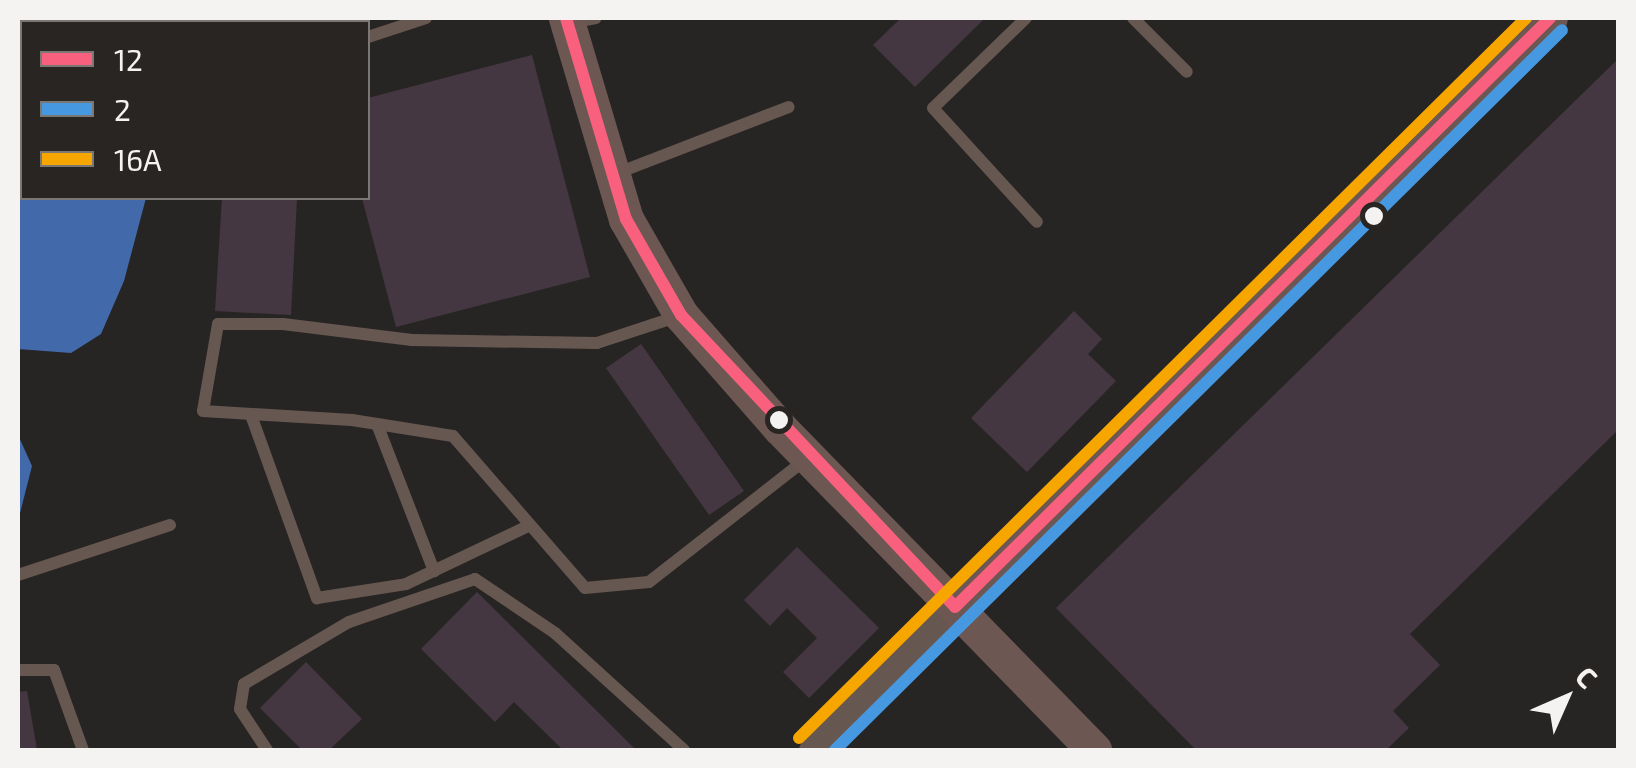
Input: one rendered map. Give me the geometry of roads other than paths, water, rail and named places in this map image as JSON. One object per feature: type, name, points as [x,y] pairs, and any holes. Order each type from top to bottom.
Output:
[{"type":"street","points":[[811,750],[1550,18]]},
{"type":"street","points":[[576,20],[626,218],[682,316],[808,457],[1094,750]]},
{"type":"lane","points":[[370,37],[426,18]]},
{"type":"lane","points":[[1026,18],[934,108],[1037,222]]},
{"type":"lane","points":[[1133,18],[1188,72]]},
{"type":"lane","points":[[613,175],[790,106]]},
{"type":"lane","points":[[682,316],[597,343],[412,340],[283,324],[218,324],[203,411],[377,424],[453,436],[585,588],[648,582],[808,457]]},
{"type":"lane","points":[[252,415],[317,598],[406,584],[530,525]]},
{"type":"lane","points":[[377,424],[434,571]]},
{"type":"lane","points":[[18,575],[170,524]]},
{"type":"lane","points":[[267,750],[240,709],[244,684],[349,622],[475,578],[555,633],[684,750]]},
{"type":"lane","points":[[18,670],[54,670],[83,750]]},
{"type":"water","points":[[18,18],[62,20],[20,20],[20,200],[145,200],[124,281],[101,334],[71,353],[18,349]]},
{"type":"water","points":[[18,435],[32,466],[18,521]]}]
